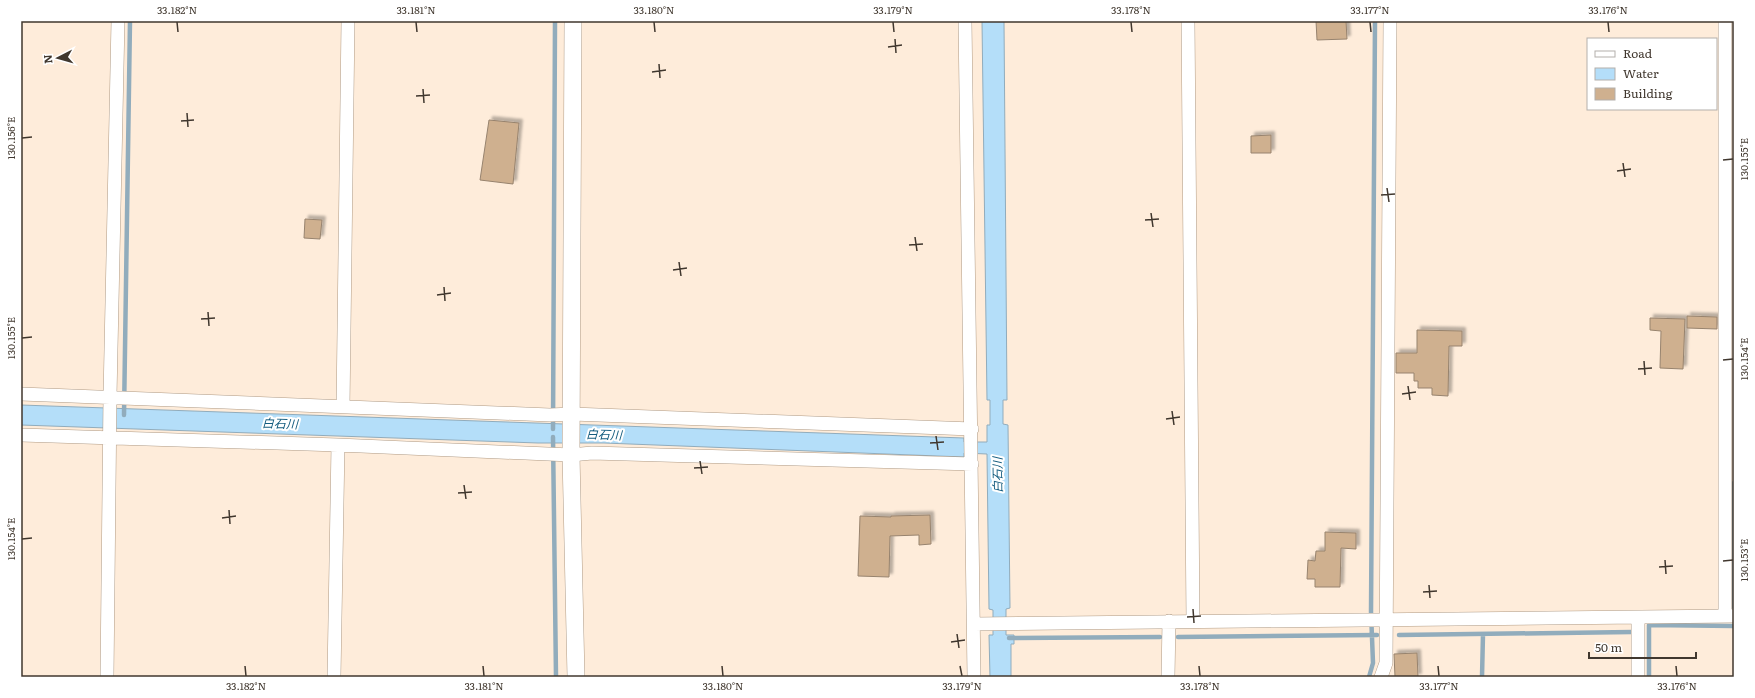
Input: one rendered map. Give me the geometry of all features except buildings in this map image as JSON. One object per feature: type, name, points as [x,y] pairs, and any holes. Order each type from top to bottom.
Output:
[{"type":"street","points":[[107,677],[111,437],[117,397],[118,21]]},
{"type":"street","points":[[343,407],[348,21]]},
{"type":"street","points":[[573,21],[562,453],[576,677]]},
{"type":"street","points":[[965,21],[972,433],[974,677]]},
{"type":"street","points":[[1188,21],[1193,621]]},
{"type":"street","points":[[1381,677],[1386,663],[1376,620],[1390,21]]},
{"type":"street","points":[[974,624],[1729,616],[1725,21]]},
{"type":"street","points":[[21,394],[972,433]]},
{"type":"street","points":[[21,435],[562,453],[972,461]]},
{"type":"street","points":[[334,677],[338,445]]},
{"type":"street","points":[[1638,618],[1638,677]]},
{"type":"street","points":[[1168,677],[1169,621]]},
{"type":"water","name":"白石川","points":[[982,21],[1004,21],[1007,400],[1003,400],[1003,424],[1008,425],[1010,608],[1006,609],[1006,635],[1014,635],[1014,644],[1011,644],[1011,677],[990,677],[989,635],[993,635],[993,610],[989,609],[987,454],[964,453],[964,457],[604,443],[538,443],[21,425],[21,405],[964,438],[964,442],[987,442],[987,425],[990,425],[990,400],[987,400]]},
{"type":"waterway","points":[[124,415],[130,21]]},
{"type":"waterway","points":[[553,429],[555,21]]},
{"type":"waterway","points":[[1369,677],[1373,663],[1371,612],[1375,21]]},
{"type":"waterway","points":[[553,437],[556,677]]},
{"type":"waterway","points":[[1734,483],[1734,607]]},
{"type":"waterway","points":[[1649,677],[1649,625],[1734,626]]},
{"type":"waterway","points":[[1399,635],[1632,632]]},
{"type":"waterway","points":[[1482,677],[1483,634]]},
{"type":"waterway","points":[[1178,637],[1377,635]]},
{"type":"waterway","points":[[1009,638],[1160,637]]}]
